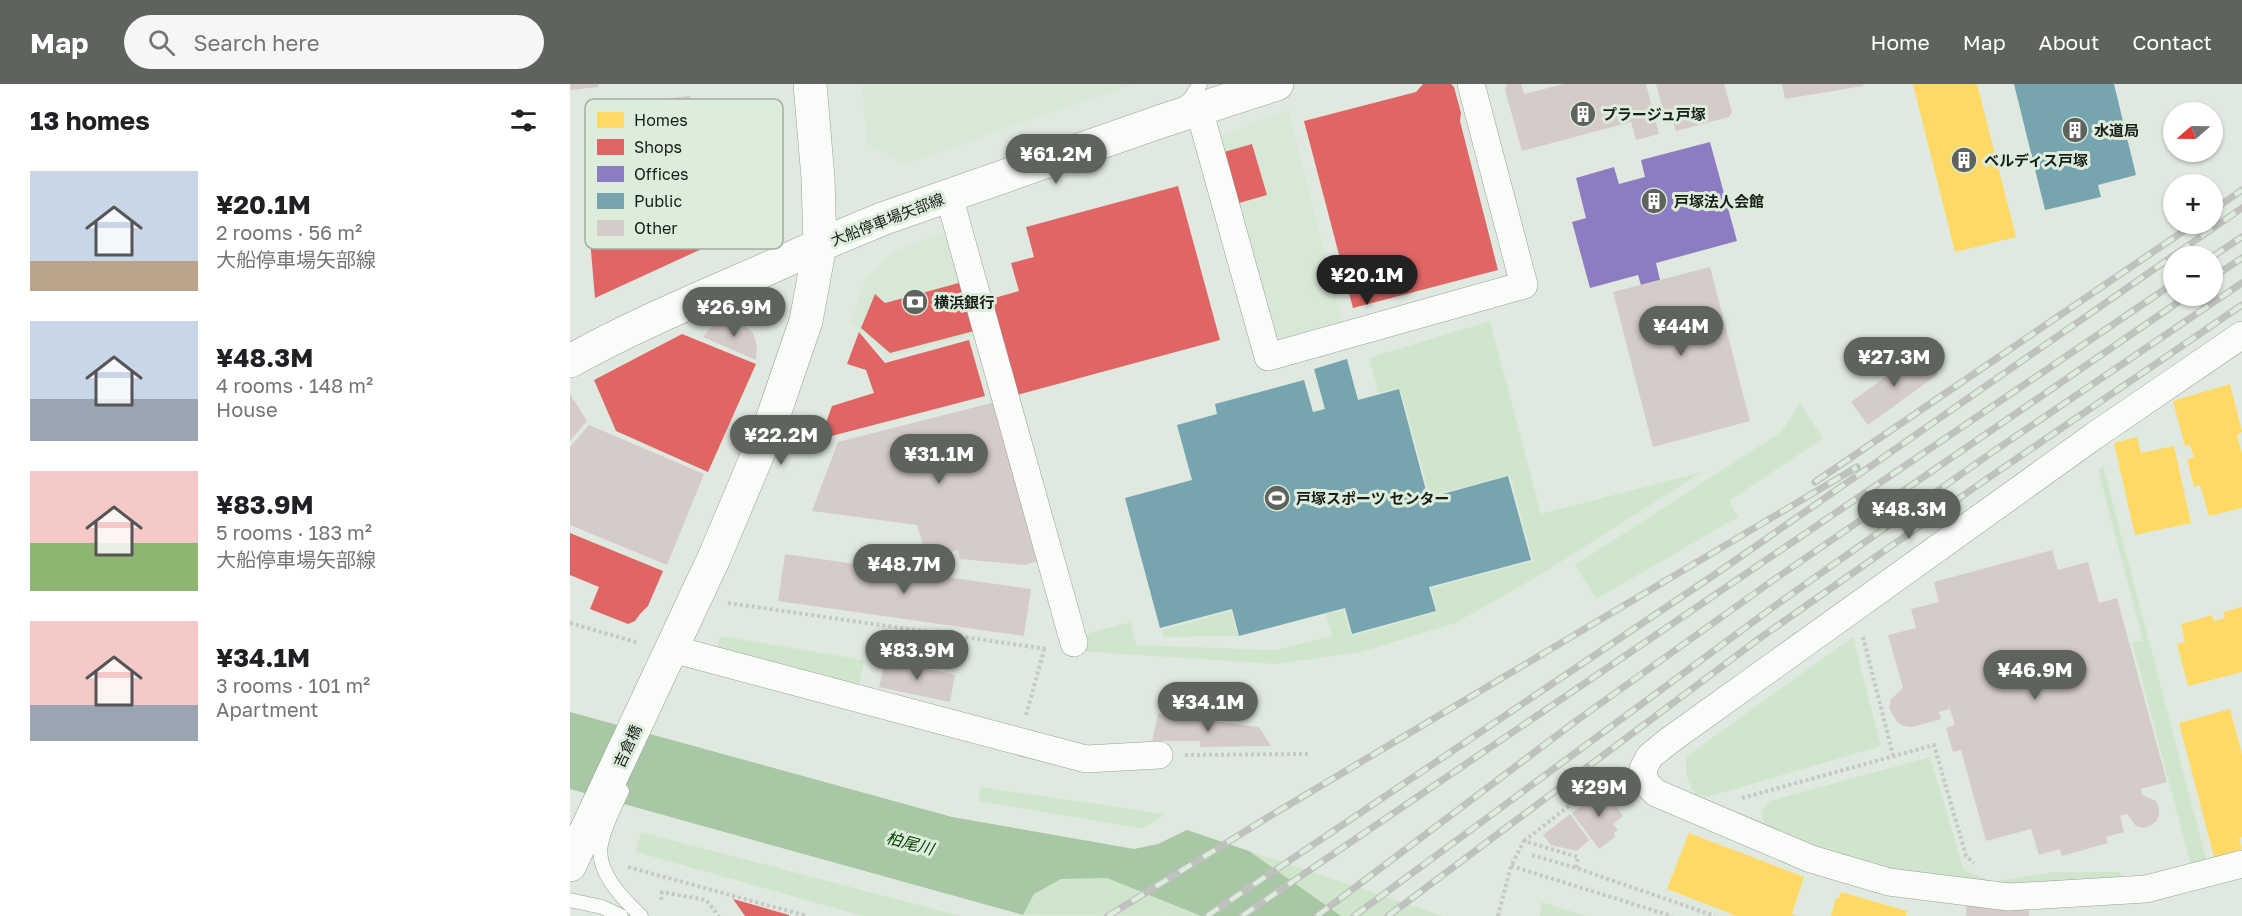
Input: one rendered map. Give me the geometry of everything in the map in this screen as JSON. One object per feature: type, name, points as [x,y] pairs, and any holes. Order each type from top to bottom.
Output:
[{"type":"main road","points":[[570,361],[607,340],[694,300],[754,276],[820,244],[818,178],[810,84]]},
{"type":"main road","name":"大船停車場矢部線","points":[[673,655],[771,423],[806,321],[820,244],[882,219],[1162,121],[1200,97],[1276,84]]},
{"type":"main road","name":"吉倉橋","points":[[595,835],[673,655]]},
{"type":"main road","points":[[570,865],[595,835]]},
{"type":"street","points":[[1200,97],[1268,357],[1524,285],[1471,84]]},
{"type":"street","points":[[949,196],[1074,643]]},
{"type":"street","points":[[2242,335],[2094,436],[1855,607],[1650,756],[1643,769],[1645,782],[1656,793],[1811,859],[1889,882],[2009,897],[2146,889],[2242,864]]},
{"type":"street","points":[[673,655],[1018,740],[1086,759],[1160,755]]},
{"type":"lane","points":[[641,746],[673,655]]},
{"type":"lane","points":[[628,778],[595,835],[603,871],[629,905],[641,916]]},
{"type":"lane","points":[[570,900],[602,908],[621,916]]},
{"type":"path","points":[[725,602],[1044,650],[1074,643]]},
{"type":"path","points":[[1855,607],[1893,755]]},
{"type":"path","points":[[570,623],[640,643]]},
{"type":"path","points":[[1018,740],[1044,650]]},
{"type":"path","points":[[1696,811],[1934,745],[1966,856],[1981,869]]},
{"type":"path","points":[[1160,755],[1308,754]]},
{"type":"path","points":[[1498,916],[1511,866],[1524,842],[1616,769]]},
{"type":"path","points":[[1524,842],[1578,857],[1576,868]]},
{"type":"path","points":[[1532,855],[1715,916]]},
{"type":"path","points":[[622,865],[807,916]]},
{"type":"path","points":[[1511,866],[1672,916]]},
{"type":"path","points":[[661,900],[663,891],[706,900],[719,916]]},
{"type":"shaded area","points":[[862,84],[1132,84],[905,164],[867,144]]},
{"type":"shaded area","points":[[1288,110],[1343,323],[1281,341],[1270,335],[1218,145],[1223,135]]},
{"type":"shaded area","name":"横浜銀行","points":[[953,228],[981,333],[887,357],[851,321],[864,283],[894,252]]},
{"type":"shaded area","points":[[1490,321],[1541,514],[1702,472],[1540,575],[1455,623],[1361,652],[1276,664],[1079,651],[1075,637],[1130,622],[1136,645],[1275,650],[1332,636],[1326,614],[1344,610],[1351,636],[1437,612],[1431,588],[1533,561],[1510,475],[1430,496],[1400,388],[1378,393],[1369,358]]},
{"type":"shaded area","points":[[1800,404],[1823,438],[1729,501],[1738,517],[1596,599],[1575,565],[1781,432]]},
{"type":"shaded area","points":[[2103,466],[2207,863],[2191,866],[2132,642],[2143,641],[2098,470]]},
{"type":"shaded area","points":[[1231,611],[1238,636],[1164,637],[1162,630]]},
{"type":"shaded area","points":[[720,636],[864,660],[859,690],[717,650]]},
{"type":"shaded area","points":[[1853,637],[1881,746],[1708,797],[1696,795],[1687,776],[1687,756]]},
{"type":"shaded area","points":[[1930,757],[1964,870],[1992,882],[2054,872],[2120,872],[2123,882],[2011,890],[1916,878],[1828,853],[1764,824],[1761,811],[1770,801]]},
{"type":"shaded area","points":[[980,787],[1165,814],[1143,829],[979,801]]},
{"type":"shaded area","points":[[641,832],[960,916],[863,916],[636,852]]},
{"type":"shaded area","points":[[1249,851],[1443,916],[1341,916]]},
{"type":"shaded area","points":[[1108,878],[1201,916],[1023,915],[1034,894],[1061,879]]},
{"type":"shaded area","points":[[1541,902],[1586,916],[1540,916]]},
{"type":"water","name":"柏尾川","points":[[570,712],[952,817],[1134,849],[1158,844],[1187,830],[1249,851],[1341,916],[1201,916],[1107,878],[1061,879],[1034,894],[1023,915],[570,789]]},
{"type":"building: Homes","name":"ベルディス戸塚","points":[[1913,84],[1977,84],[2016,237],[1955,252]]},
{"type":"building: Homes","points":[[2230,384],[2242,432],[2237,435],[2242,454],[2242,508],[2209,516],[2200,485],[2194,487],[2187,460],[2194,457],[2190,445],[2185,446],[2173,401]]},
{"type":"building: Homes","points":[[2137,437],[2141,453],[2174,446],[2191,523],[2135,535],[2114,443]]},
{"type":"building: Homes","points":[[2242,607],[2242,672],[2188,686],[2177,644],[2185,642],[2181,624],[2212,615],[2213,621],[2225,618],[2223,612]]},
{"type":"building: Homes","points":[[2230,709],[2242,754],[2242,837],[2239,838],[2242,849],[2214,857],[2179,723]]},
{"type":"building: Homes","points":[[1689,833],[1804,877],[1792,914],[1797,916],[1737,916],[1667,889]]},
{"type":"building: Homes","points":[[1841,892],[1907,911],[1906,916],[1831,916],[1836,898],[1839,898]]},
{"type":"building: Shops","points":[[1423,84],[1451,84],[1454,87],[1461,113],[1460,121],[1498,270],[1353,308],[1304,121],[1416,92]]},
{"type":"building: Shops","points":[[1252,144],[1267,195],[1239,203],[1224,152]]},
{"type":"building: Shops","points":[[1178,186],[1220,340],[1017,395],[991,299],[1019,291],[1011,263],[1034,257],[1026,227]]},
{"type":"building: Shops","points":[[591,249],[702,249],[595,298]]},
{"type":"building: Shops","points":[[966,281],[978,330],[890,353],[861,328],[875,294],[885,303]]},
{"type":"building: Shops","points":[[859,332],[885,363],[969,340],[985,396],[820,439],[832,406],[874,393],[866,370],[847,364]]},
{"type":"building: Shops","points":[[682,334],[756,364],[708,472],[616,431],[594,380]]},
{"type":"building: Shops","points":[[570,533],[663,571],[648,606],[635,621],[628,624],[590,609],[599,587],[570,575]]},
{"type":"building: Shops","points":[[733,899],[789,915],[789,916],[745,916]]},
{"type":"building: Offices","name":"戸塚法人会館","points":[[1710,142],[1737,241],[1656,263],[1660,280],[1641,285],[1638,275],[1590,288],[1572,222],[1586,218],[1576,178],[1614,167],[1619,184],[1645,177],[1641,160]]},
{"type":"building: Public","name":"水道局","points":[[2014,84],[2114,84],[2136,175],[2098,185],[2101,197],[2045,210]]},
{"type":"building: Public","name":"戸塚スポーツ センター","points":[[1347,359],[1358,400],[1399,389],[1428,498],[1508,476],[1531,560],[1429,587],[1436,611],[1352,634],[1345,608],[1239,636],[1232,609],[1160,628],[1125,498],[1192,480],[1177,425],[1217,414],[1215,404],[1304,380],[1313,412],[1325,409],[1314,369]]},
{"type":"building: Other","points":[[570,84],[598,84],[599,87],[570,90]]},
{"type":"building: Other","name":"プラージュ戸塚","points":[[1507,84],[1521,84],[1524,94],[1564,84],[1646,84],[1659,134],[1636,140],[1631,122],[1522,151],[1505,90]]},
{"type":"building: Other","points":[[1656,84],[1724,84],[1732,112],[1729,117],[1676,131],[1673,122],[1667,124]]},
{"type":"building: Other","points":[[1782,84],[1863,84],[1863,86],[1785,99]]},
{"type":"building: Other","points":[[690,96],[690,99],[662,99]]},
{"type":"building: Other","points":[[1710,267],[1750,421],[1653,447],[1613,292]]},
{"type":"building: Other","points":[[731,320],[743,324],[753,333],[757,345],[756,360],[703,337],[711,327]]},
{"type":"building: Other","points":[[1921,351],[1938,374],[1868,425],[1851,402]]},
{"type":"building: Other","points":[[570,394],[587,421],[570,441]]},
{"type":"building: Other","points":[[999,401],[1041,560],[1025,565],[960,559],[958,550],[927,558],[917,525],[812,511],[838,442]]},
{"type":"building: Other","points":[[589,425],[704,474],[667,565],[570,525],[570,447]]},
{"type":"building: Other","points":[[2052,550],[2058,570],[2088,562],[2099,603],[2117,598],[2167,782],[2141,789],[2142,795],[2156,801],[2159,807],[2156,822],[2143,828],[2136,826],[2127,814],[2120,816],[2124,832],[2106,837],[2108,843],[2062,856],[2060,849],[2039,855],[2031,829],[1986,841],[1961,750],[1953,752],[1946,728],[1955,725],[1950,709],[1939,712],[1941,719],[1912,727],[1897,722],[1889,708],[1891,699],[1903,688],[1888,635],[1916,628],[1911,609],[1939,602],[1934,582]]},
{"type":"building: Other","points":[[785,554],[1031,589],[1024,636],[778,601]]},
{"type":"building: Other","points":[[885,660],[955,675],[950,702],[879,687]]},
{"type":"building: Other","points":[[1158,714],[1259,727],[1271,746],[1200,747],[1200,741],[1152,741]]},
{"type":"building: Other","points":[[1604,789],[1623,816],[1613,824],[1618,830],[1614,833],[1615,837],[1599,849],[1572,813]]},
{"type":"building: Other","points":[[1570,814],[1589,840],[1577,851],[1551,845],[1543,835]]},
{"type":"building: Other","points":[[1967,901],[2029,907],[2029,916],[1966,916]]},
{"type":"railway","points":[[2223,203],[2242,190]]},
{"type":"railway","points":[[1207,916],[1717,573],[2242,208]]},
{"type":"railway","points":[[1815,482],[2179,234]]},
{"type":"railway","points":[[2223,250],[2242,237]]},
{"type":"railway","points":[[2223,271],[2242,258]]},
{"type":"railway","points":[[1354,916],[1776,605],[1994,451],[2242,283]]},
{"type":"railway","points":[[1242,916],[2163,290]]},
{"type":"railway","points":[[1388,916],[1760,638],[1981,483],[2242,305]]},
{"type":"railway","points":[[1317,916],[1576,721],[1772,581],[2172,306]]},
{"type":"railway","points":[[1108,916],[1270,816],[1857,467]]},
{"type":"place","name":"プラージュ戸塚","points":[[1583,114]]},
{"type":"place","name":"水道局","points":[[2075,130]]},
{"type":"place","name":"ベルディス戸塚","points":[[1964,160]]},
{"type":"place","name":"戸塚法人会館","points":[[1654,201]]},
{"type":"place","name":"横浜銀行","points":[[915,302]]},
{"type":"place","name":"戸塚スポーツ センター","points":[[1277,498]]}]
